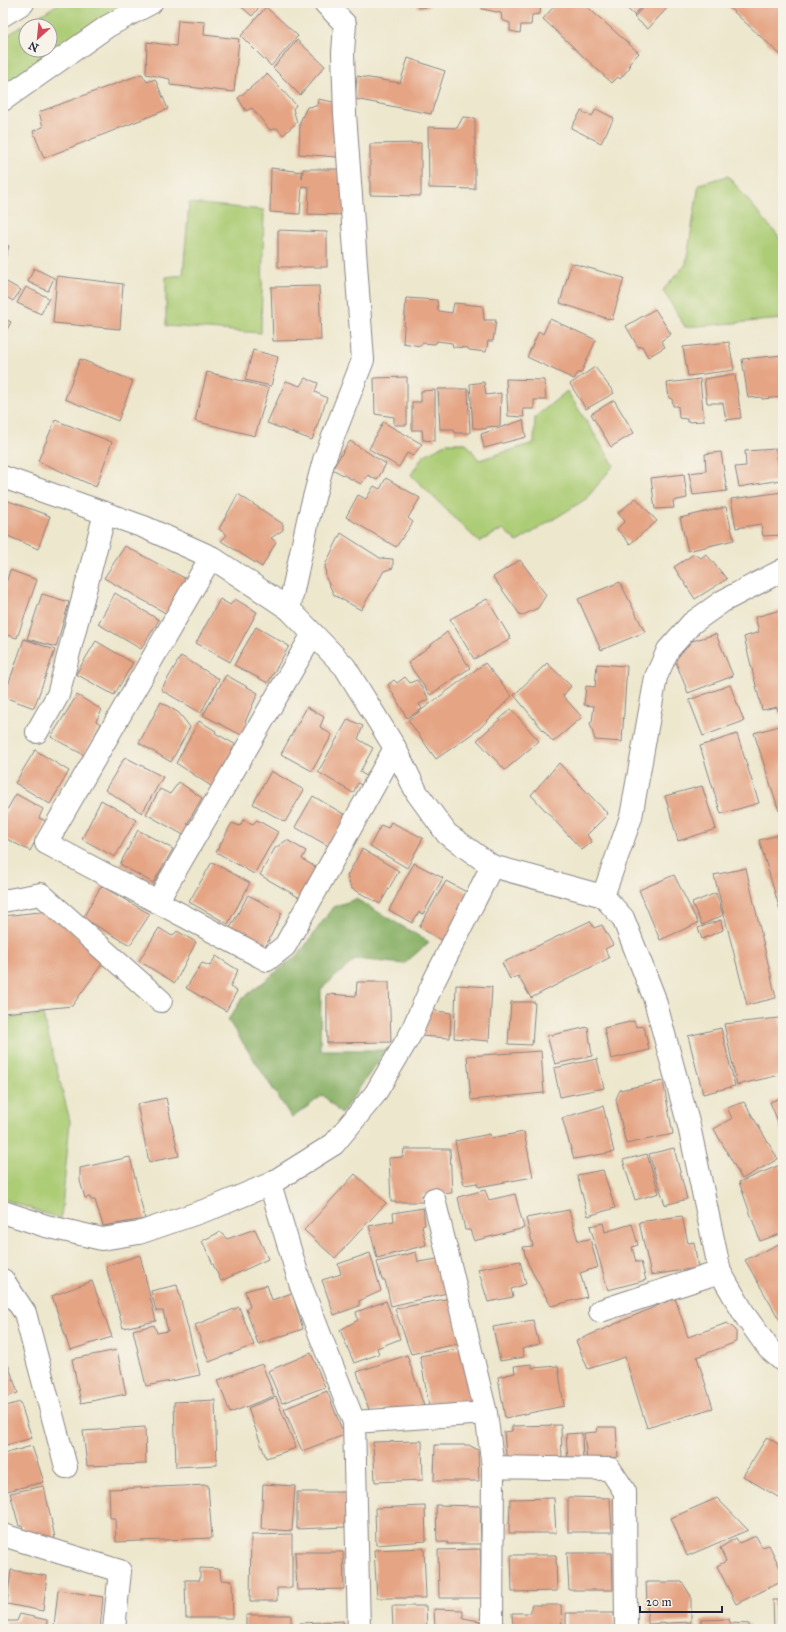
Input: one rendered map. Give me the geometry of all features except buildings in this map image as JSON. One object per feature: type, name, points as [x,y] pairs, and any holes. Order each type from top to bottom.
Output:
[{"type":"main road","points":[[3,15],[22,3]]},
{"type":"main road","points":[[3,100],[108,26],[151,3]]},
{"type":"main road","points":[[290,609],[308,520],[324,460],[363,360],[345,114],[343,53],[345,24],[325,3]]},
{"type":"main road","points":[[3,477],[144,527],[211,557],[290,609],[345,667],[396,748],[417,793],[447,834],[492,866],[603,896],[623,918],[654,997],[689,1126],[720,1272],[746,1317],[769,1350],[783,1361]]},
{"type":"main road","points":[[37,732],[58,695],[105,513]]},
{"type":"main road","points":[[211,557],[46,843],[267,960],[285,946],[396,748]]},
{"type":"main road","points":[[603,896],[631,817],[656,677],[668,650],[692,623],[722,601],[783,570]]},
{"type":"main road","points":[[157,902],[313,634]]},
{"type":"main road","points":[[3,1212],[46,1226],[102,1239],[139,1233],[215,1207],[270,1184],[334,1144],[375,1094],[410,1035],[434,981],[492,866]]},
{"type":"main road","points":[[3,901],[42,894],[161,1001]]},
{"type":"main road","points":[[270,1184],[301,1286],[354,1422],[359,1629]]},
{"type":"main road","points":[[434,1199],[486,1413],[493,1468],[492,1629]]},
{"type":"main road","points":[[600,1311],[720,1272]]},
{"type":"main road","points":[[3,1280],[25,1313],[66,1467]]},
{"type":"main road","points":[[354,1422],[486,1413]]},
{"type":"main road","points":[[493,1468],[610,1469],[626,1492],[626,1629]]},
{"type":"main road","points":[[3,1535],[120,1571],[114,1629]]},
{"type":"green space","points":[[60,3],[131,3],[58,51],[58,18],[36,18]]},
{"type":"green space","points":[[18,29],[18,58],[48,58],[3,88],[3,38]]},
{"type":"green space","points":[[728,176],[783,242],[783,319],[685,327],[663,290],[686,264],[699,184]]},
{"type":"green space","points":[[189,203],[264,210],[261,333],[166,326],[166,277],[183,275]]},
{"type":"green space","points":[[567,391],[614,465],[586,499],[517,542],[503,529],[479,542],[411,475],[423,456],[447,443],[466,443],[479,460],[534,443],[535,417]]},
{"type":"green space","points":[[356,899],[429,942],[404,964],[356,959],[321,989],[320,1050],[386,1050],[341,1114],[323,1095],[292,1118],[228,1020],[242,999],[299,954],[333,907]]},
{"type":"green space","points":[[43,1015],[70,1121],[61,1219],[3,1199],[3,1019]]}]
